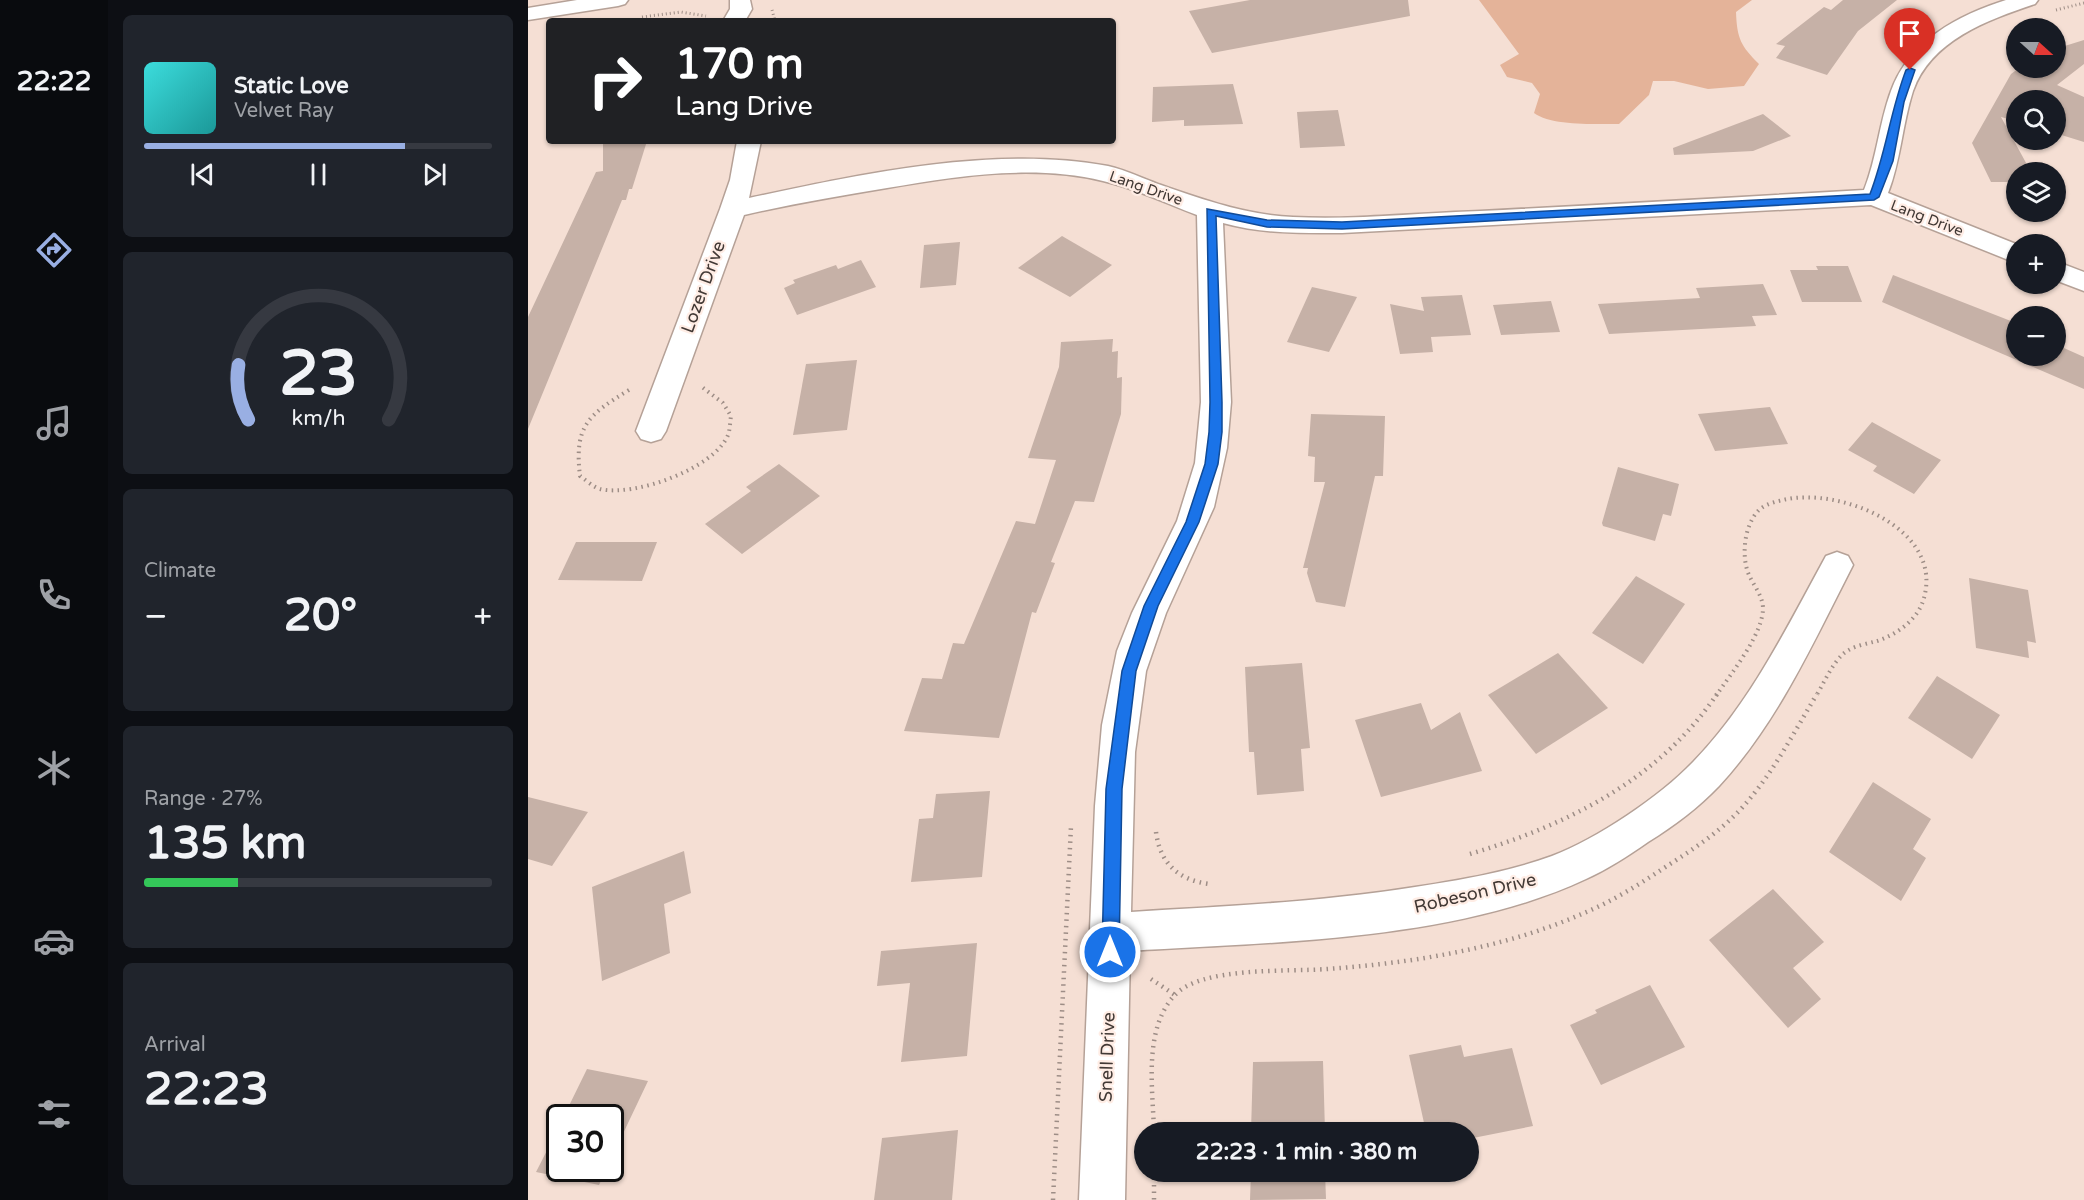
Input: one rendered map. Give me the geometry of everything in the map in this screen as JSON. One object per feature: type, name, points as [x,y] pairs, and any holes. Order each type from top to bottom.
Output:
[{"type":"street","points":[[528,14],[618,0]]},
{"type":"street","points":[[1874,197],[1888,161],[1902,88],[1910,70],[1922,55],[1972,22],[2028,0]]},
{"type":"street","name":"Lozer Drive","points":[[651,431],[733,209],[742,180],[748,144]]},
{"type":"street","name":"Lang Drive","points":[[733,209],[803,194],[925,174],[1002,166],[1039,165],[1108,174],[1210,211],[1267,224],[1342,225],[1874,197],[2006,250]]},
{"type":"street","name":"Snell Drive","points":[[1102,1200],[1114,789],[1129,671],[1151,606],[1193,522],[1211,464],[1216,402],[1210,211]]},
{"type":"street","points":[[2066,275],[2084,282]]},
{"type":"street","name":"Robeson Drive","points":[[1110,933],[1326,919],[1398,910],[1522,885],[1570,867],[1616,842],[1665,811],[1707,773],[1744,729],[1772,686],[1837,565]]},
{"type":"path","points":[[2052,11],[2084,3]]},
{"type":"path","points":[[637,18],[677,12],[712,16]]},
{"type":"path","points":[[634,387],[600,408],[590,419],[579,439],[575,465],[578,472],[592,485],[609,491],[644,487],[677,477],[700,463],[722,441],[731,427],[731,414],[722,402],[704,390],[702,382]]},
{"type":"path","points":[[1154,1122],[1156,1027],[1166,1006],[1186,985],[1195,980],[1218,975],[1380,964],[1527,933],[1558,923],[1615,898],[1682,856],[1724,825],[1747,802],[1788,744],[1843,654],[1856,647],[1888,637],[1910,621],[1920,609],[1926,598],[1928,584],[1924,563],[1912,541],[1897,526],[1838,499],[1804,495],[1787,498],[1762,508],[1750,524],[1746,564],[1762,600],[1761,617],[1736,666],[1691,729],[1662,757],[1624,786],[1569,819],[1509,843],[1460,856]]},
{"type":"path","points":[[1053,1200],[1071,816]]},
{"type":"path","points":[[1156,828],[1160,853],[1167,866],[1178,875],[1190,880],[1216,884]]},
{"type":"path","points":[[1154,1182],[1154,1200]]},
{"type":"shaded area","points":[[1479,0],[1752,0],[1736,12],[1741,41],[1759,64],[1744,86],[1708,89],[1674,81],[1653,81],[1649,95],[1619,124],[1551,120],[1534,113],[1540,94],[1532,83],[1507,77],[1500,65],[1519,54]]},
{"type":"building","points":[[1250,0],[1408,0],[1410,16],[1212,53],[1189,11]]},
{"type":"building","points":[[1843,0],[1897,0],[1858,31],[1827,75],[1776,58],[1785,46],[1776,44],[1824,7],[1831,10]]},
{"type":"building","points":[[2084,40],[2084,64],[2066,78],[2066,46]]},
{"type":"building","points":[[2009,78],[2066,78],[2057,85],[2084,97],[2084,142],[2066,136],[2066,90],[2006,90],[2006,118],[2001,117],[2006,126],[2006,150],[2019,150],[2026,162],[2006,162],[2006,182],[1991,182],[1972,143]]},
{"type":"building","points":[[1233,84],[1243,124],[1184,126],[1184,120],[1152,122],[1153,87]]},
{"type":"building","points":[[1338,110],[1345,146],[1300,148],[1297,112]]},
{"type":"building","points":[[1763,114],[1791,136],[1753,151],[1674,155],[1673,148]]},
{"type":"building","points":[[603,144],[646,144],[632,189],[629,189],[626,200],[622,200],[528,429],[528,317],[596,172],[603,171]]},
{"type":"building","points":[[1062,236],[1112,265],[1070,297],[1018,268]]},
{"type":"building","points":[[960,242],[956,285],[920,288],[924,245]]},
{"type":"building","points":[[861,260],[876,287],[797,315],[784,288],[795,283],[793,280],[836,265],[838,269]]},
{"type":"building","points":[[1816,266],[1848,266],[1862,302],[1802,302],[1790,270],[1818,270]]},
{"type":"building","points":[[1893,275],[2006,319],[2006,355],[1882,302]]},
{"type":"building","points":[[1763,284],[1777,315],[1752,316],[1756,326],[1609,334],[1598,304],[1700,298],[1696,288]]},
{"type":"building","points":[[1312,287],[1357,297],[1329,352],[1287,342]]},
{"type":"building","points":[[1462,295],[1471,335],[1431,337],[1433,352],[1400,354],[1390,304],[1424,311],[1421,297]]},
{"type":"building","points":[[1551,301],[1560,332],[1501,335],[1493,305]]},
{"type":"building","points":[[1113,339],[1112,352],[1118,351],[1117,378],[1122,377],[1121,414],[1094,502],[1075,501],[1051,562],[1055,563],[1036,613],[1032,612],[999,738],[904,731],[922,678],[942,679],[953,643],[964,644],[1016,521],[1035,524],[1056,460],[1028,458],[1059,367],[1061,342]]},
{"type":"building","points":[[2066,349],[2084,357],[2084,389],[2031,366],[2066,366]]},
{"type":"building","points":[[857,360],[847,430],[793,435],[806,364]]},
{"type":"building","points":[[1770,407],[1788,444],[1715,451],[1698,414]]},
{"type":"building","points":[[1311,414],[1385,416],[1383,476],[1375,476],[1345,607],[1316,602],[1307,573],[1308,568],[1303,568],[1325,482],[1314,482],[1315,457],[1308,456]]},
{"type":"building","points":[[1872,422],[1941,460],[1914,494],[1873,471],[1877,466],[1848,450]]},
{"type":"building","points":[[779,464],[820,496],[742,554],[705,524],[751,491],[746,487]]},
{"type":"building","points":[[1618,467],[1679,484],[1671,516],[1663,514],[1655,541],[1603,526]]},
{"type":"building","points":[[576,542],[657,542],[642,581],[558,580]]},
{"type":"building","points":[[1636,576],[1685,604],[1643,664],[1592,633]]},
{"type":"building","points":[[1969,578],[2028,590],[2036,643],[2027,641],[2029,658],[1976,648]]},
{"type":"building","points":[[1558,653],[1608,708],[1536,754],[1488,695]]},
{"type":"building","points":[[1302,663],[1310,748],[1301,749],[1304,791],[1257,795],[1254,752],[1249,752],[1245,667]]},
{"type":"building","points":[[1937,676],[2000,715],[1972,759],[1908,718]]},
{"type":"building","points":[[1421,703],[1431,730],[1460,712],[1482,771],[1381,797],[1355,720]]},
{"type":"building","points":[[1873,782],[1931,819],[1913,849],[1926,858],[1901,901],[1829,852]]},
{"type":"building","points":[[990,791],[982,877],[911,882],[919,819],[933,818],[936,794]]},
{"type":"building","points":[[528,797],[588,812],[552,866],[528,859]]},
{"type":"building","points":[[684,851],[691,893],[664,904],[670,953],[602,981],[592,887]]},
{"type":"building","points":[[1773,889],[1824,942],[1793,968],[1821,999],[1788,1028],[1709,940]]},
{"type":"building","points":[[977,943],[967,1056],[901,1062],[910,983],[877,986],[881,951]]},
{"type":"building","points":[[1650,985],[1685,1047],[1601,1085],[1570,1025],[1597,1013],[1595,1010]]},
{"type":"building","points":[[1461,1045],[1464,1057],[1512,1048],[1533,1126],[1479,1137],[1479,1122],[1424,1122],[1409,1055]]},
{"type":"building","points":[[1323,1061],[1325,1122],[1251,1122],[1253,1062]]},
{"type":"building","points":[[587,1069],[648,1081],[624,1132],[624,1104],[570,1104]]},
{"type":"building","points":[[958,1130],[952,1200],[874,1200],[882,1138]]},
{"type":"building","points":[[546,1152],[546,1174],[536,1172]]},
{"type":"building","points":[[584,1182],[600,1182],[599,1185]]},
{"type":"building","points":[[1251,1182],[1325,1182],[1326,1199],[1250,1200]]},
{"type":"route","points":[[1110,952],[1114,789],[1129,671],[1138,638],[1151,606],[1193,522],[1211,464],[1216,402],[1210,211],[1267,224],[1342,225],[1874,197],[1888,161],[1902,88],[1910,70]]}]
